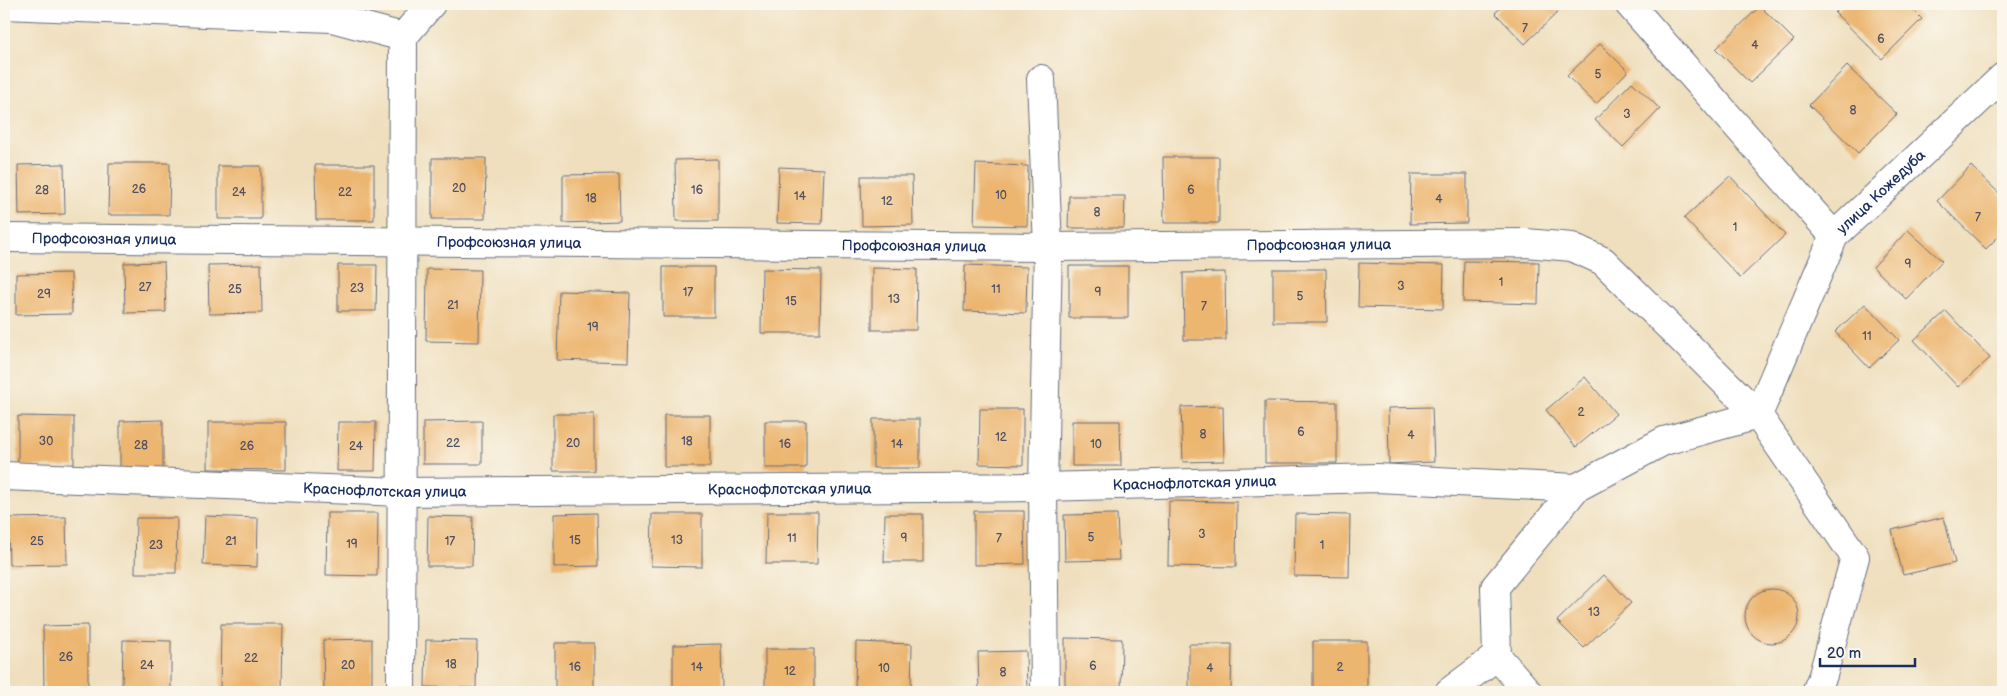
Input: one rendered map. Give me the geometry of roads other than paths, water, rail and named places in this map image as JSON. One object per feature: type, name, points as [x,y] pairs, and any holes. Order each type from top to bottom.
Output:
[{"type":"street","points":[[401,692],[403,37],[431,4]]},
{"type":"street","points":[[1629,4],[1834,236]]},
{"type":"street","points":[[4,6],[332,18],[403,37]]},
{"type":"street","name":"улица Кожедуба","points":[[1758,415],[1834,236],[2003,78]]},
{"type":"street","points":[[1041,79],[1048,247],[1043,487],[1045,692]]},
{"type":"street","name":"Профсоюзная улица","points":[[4,238],[1048,247],[1526,243],[1572,246],[1603,261],[1758,415],[1855,557],[1823,675],[1816,692]]},
{"type":"street","points":[[1528,692],[1497,656],[1495,587],[1576,488],[1664,441],[1758,415]]},
{"type":"street","name":"Краснофлотская улица","points":[[4,476],[401,492],[1043,487],[1377,478],[1576,488]]},
{"type":"street","points":[[1449,692],[1497,656]]}]
